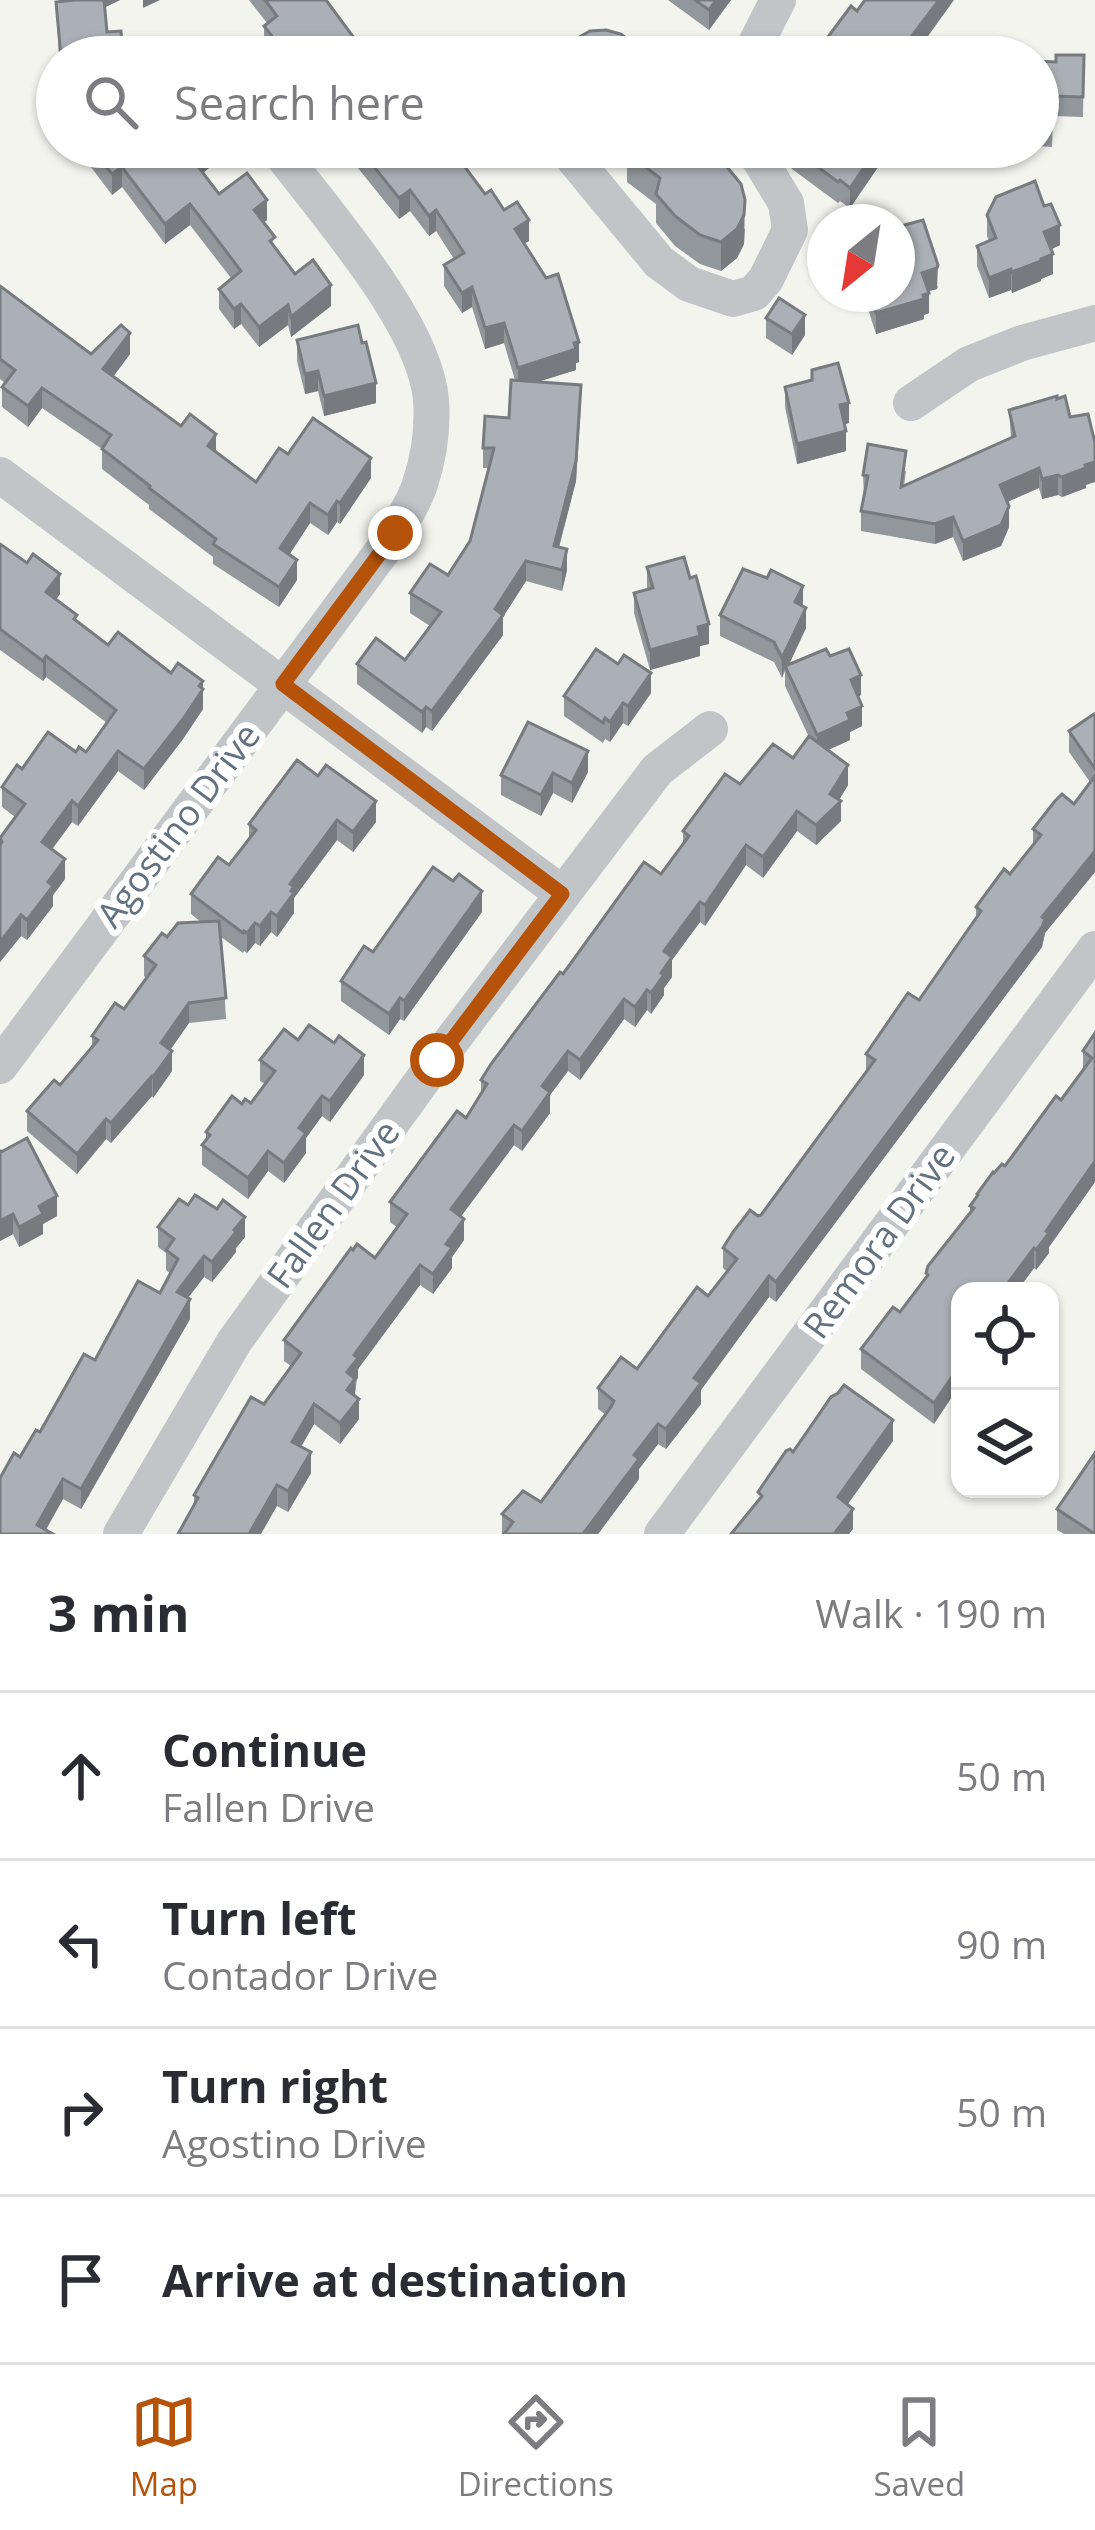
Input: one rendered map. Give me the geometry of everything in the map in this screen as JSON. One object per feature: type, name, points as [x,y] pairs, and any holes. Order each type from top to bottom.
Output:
[{"type":"street","points":[[760,36],[778,0]]},
{"type":"street","name":"Agostino Drive","points":[[0,1066],[395,533],[420,486],[430,439],[431,397],[417,349],[383,290],[292,168]]},
{"type":"street","points":[[581,168],[659,262],[688,284],[734,299],[754,292],[766,279],[790,230],[786,203],[765,168]]},
{"type":"street","points":[[911,403],[969,364],[1095,323]]},
{"type":"street","points":[[0,475],[562,894]]},
{"type":"street","name":"Fallen Drive","points":[[121,1534],[234,1342],[437,1060],[657,770],[710,729]]},
{"type":"street","name":"Remora Drive","points":[[662,1534],[1095,949]]},
{"type":"building","points":[[104,0],[107,32],[121,31],[121,36],[59,36],[56,2]]},
{"type":"building","points":[[265,0],[326,0],[353,36],[272,36],[264,26],[277,16]]},
{"type":"building","points":[[695,0],[716,0],[709,10]]},
{"type":"building","points":[[865,0],[939,0],[912,36],[829,36],[851,6],[857,11]]},
{"type":"building","points":[[606,30],[624,36],[581,36]]},
{"type":"building","points":[[1059,55],[1084,55],[1083,97],[1059,96]]},
{"type":"building","points":[[123,168],[199,168],[219,194],[247,173],[267,200],[254,210],[275,237],[270,241],[295,274],[313,260],[331,285],[291,317],[288,305],[259,327],[241,304],[234,309],[219,289],[241,271],[190,204],[165,224]]},
{"type":"building","points":[[375,168],[466,168],[485,194],[491,190],[504,210],[517,202],[529,220],[515,229],[546,278],[558,274],[579,342],[574,343],[576,349],[518,368],[504,323],[485,328],[472,287],[462,293],[444,265],[464,253],[436,210],[429,216],[410,190],[399,198]]},
{"type":"building","points":[[647,168],[728,168],[741,184],[745,200],[737,229],[721,242],[700,235],[656,194],[660,178]]},
{"type":"building","points":[[819,168],[864,168],[850,188]]},
{"type":"building","points":[[1035,181],[1044,206],[1051,204],[1060,225],[1044,232],[1053,254],[989,278],[977,246],[996,238],[987,215],[996,197]]},
{"type":"building","points":[[923,220],[938,265],[922,273],[929,293],[915,302],[915,222]]},
{"type":"building","points":[[0,286],[91,354],[121,325],[130,333],[103,369],[181,426],[190,414],[216,434],[208,446],[256,482],[279,448],[288,454],[313,418],[371,458],[328,515],[310,503],[280,548],[297,560],[279,587],[213,544],[216,539],[102,449],[111,435],[42,388],[28,406],[2,387],[15,370],[0,359]]},
{"type":"building","points":[[779,298],[805,315],[792,334],[766,318]]},
{"type":"building","points":[[358,325],[376,383],[324,396],[318,371],[305,374],[297,340]]},
{"type":"building","points":[[838,363],[849,403],[840,405],[846,431],[797,444],[785,387],[812,380],[812,370]]},
{"type":"building","points":[[511,380],[581,385],[576,461],[554,546],[567,549],[562,570],[526,561],[495,609],[503,615],[432,711],[426,707],[422,712],[357,664],[376,638],[405,660],[441,612],[410,593],[430,564],[448,575],[470,541],[494,448],[483,448],[485,416],[509,418]]},
{"type":"building","points":[[1065,396],[1070,417],[1088,414],[1095,462],[1062,477],[1042,479],[1039,468],[1000,485],[1009,506],[1001,525],[963,541],[953,517],[935,524],[861,511],[868,444],[906,451],[901,487],[1015,436],[1009,410]]},
{"type":"building","points":[[0,544],[27,563],[33,554],[60,574],[46,592],[108,645],[118,632],[171,673],[178,663],[203,681],[199,686],[203,689],[144,769],[118,751],[78,806],[72,801],[42,842],[65,859],[48,882],[53,886],[27,920],[21,915],[0,942],[0,838],[25,804],[2,787],[17,765],[22,769],[48,732],[76,752],[79,747],[86,752],[116,710],[46,656],[43,661],[0,629]]},
{"type":"building","points":[[684,557],[690,578],[696,576],[709,624],[698,627],[700,636],[650,650],[634,593],[653,588],[647,567]]},
{"type":"building","points":[[743,569],[767,578],[771,570],[803,586],[795,602],[806,608],[782,658],[774,642],[720,615]]},
{"type":"building","points":[[596,649],[618,664],[624,655],[651,673],[628,706],[623,703],[610,722],[605,718],[603,723],[564,696]]},
{"type":"building","points":[[826,649],[830,656],[849,649],[861,675],[851,680],[862,706],[847,713],[850,720],[817,735],[785,666]]},
{"type":"building","points":[[1095,715],[1095,769],[1069,731]]},
{"type":"building","points":[[528,722],[588,751],[572,783],[553,773],[541,795],[501,775]]},
{"type":"building","points":[[809,736],[848,765],[830,794],[841,801],[816,825],[797,811],[763,857],[746,845],[705,905],[700,902],[664,951],[672,957],[651,993],[647,990],[635,1007],[624,999],[580,1060],[568,1051],[542,1086],[550,1092],[522,1131],[514,1125],[451,1209],[464,1219],[446,1244],[452,1248],[433,1274],[420,1265],[354,1355],[358,1358],[347,1372],[355,1379],[347,1390],[359,1399],[340,1423],[314,1404],[292,1442],[311,1452],[288,1491],[277,1485],[249,1534],[178,1534],[198,1498],[194,1495],[251,1397],[264,1404],[301,1353],[284,1340],[351,1248],[357,1244],[375,1258],[407,1214],[390,1202],[457,1111],[466,1118],[487,1084],[481,1080],[491,1064],[644,862],[661,874],[689,836],[683,831],[725,774],[740,784],[773,744],[793,758]]},
{"type":"building","points":[[297,760],[318,776],[326,765],[376,801],[353,832],[337,820],[290,884],[294,893],[277,916],[271,912],[260,926],[255,923],[243,933],[191,894],[218,857],[229,865],[256,830],[249,824]]},
{"type":"building","points":[[1095,776],[1095,851],[776,1282],[769,1276],[694,1378],[701,1383],[666,1429],[658,1424],[634,1455],[639,1459],[583,1534],[504,1534],[513,1522],[502,1514],[523,1491],[541,1502],[611,1407],[614,1401],[598,1388],[621,1357],[637,1369],[697,1287],[708,1296],[737,1259],[723,1248],[733,1232],[750,1210],[761,1215],[875,1060],[866,1054],[908,993],[919,1000],[1004,869],[1010,874],[1041,835],[1033,829],[1055,801],[1062,794],[1074,804]]},
{"type":"building","points":[[433,867],[453,881],[459,874],[482,891],[404,1001],[400,998],[389,1014],[341,981],[364,946],[373,952]]},
{"type":"building","points":[[219,921],[226,998],[189,1003],[161,1043],[172,1051],[153,1077],[111,1123],[106,1119],[77,1154],[27,1111],[54,1080],[60,1085],[98,1040],[92,1036],[115,1003],[124,1009],[156,965],[144,956],[162,933],[167,937],[178,923]]},
{"type":"building","points":[[309,1025],[334,1043],[339,1036],[364,1055],[330,1101],[322,1096],[299,1128],[306,1133],[284,1163],[268,1151],[248,1178],[202,1145],[210,1135],[206,1132],[232,1096],[242,1104],[245,1099],[251,1103],[275,1071],[260,1060],[284,1029],[298,1040]]},
{"type":"building","points":[[1095,1033],[1095,1161],[1046,1231],[1049,1233],[1009,1282],[951,1282],[951,1378],[934,1403],[861,1349],[893,1307],[900,1312],[928,1275],[928,1266],[974,1208],[970,1206],[993,1172],[1005,1166],[1056,1096],[1061,1100],[1092,1058],[1083,1051]]},
{"type":"building","points":[[27,1138],[57,1196],[39,1206],[43,1214],[19,1227],[13,1214],[0,1221],[0,1150]]},
{"type":"building","points":[[195,1195],[217,1209],[223,1200],[245,1217],[212,1262],[204,1256],[177,1292],[190,1299],[81,1489],[63,1479],[37,1525],[53,1534],[0,1534],[0,1478],[14,1453],[20,1457],[36,1430],[40,1432],[84,1354],[95,1360],[138,1281],[160,1293],[178,1259],[166,1250],[174,1239],[158,1227],[179,1199],[188,1205]]},
{"type":"building","points":[[844,1385],[893,1420],[838,1497],[853,1509],[834,1534],[731,1534],[762,1496],[758,1492],[786,1451],[793,1452]]},
{"type":"building","points":[[1095,1453],[1095,1534],[1057,1509]]},
{"type":"route","points":[[395,533],[283,684],[562,894],[437,1060]]}]
